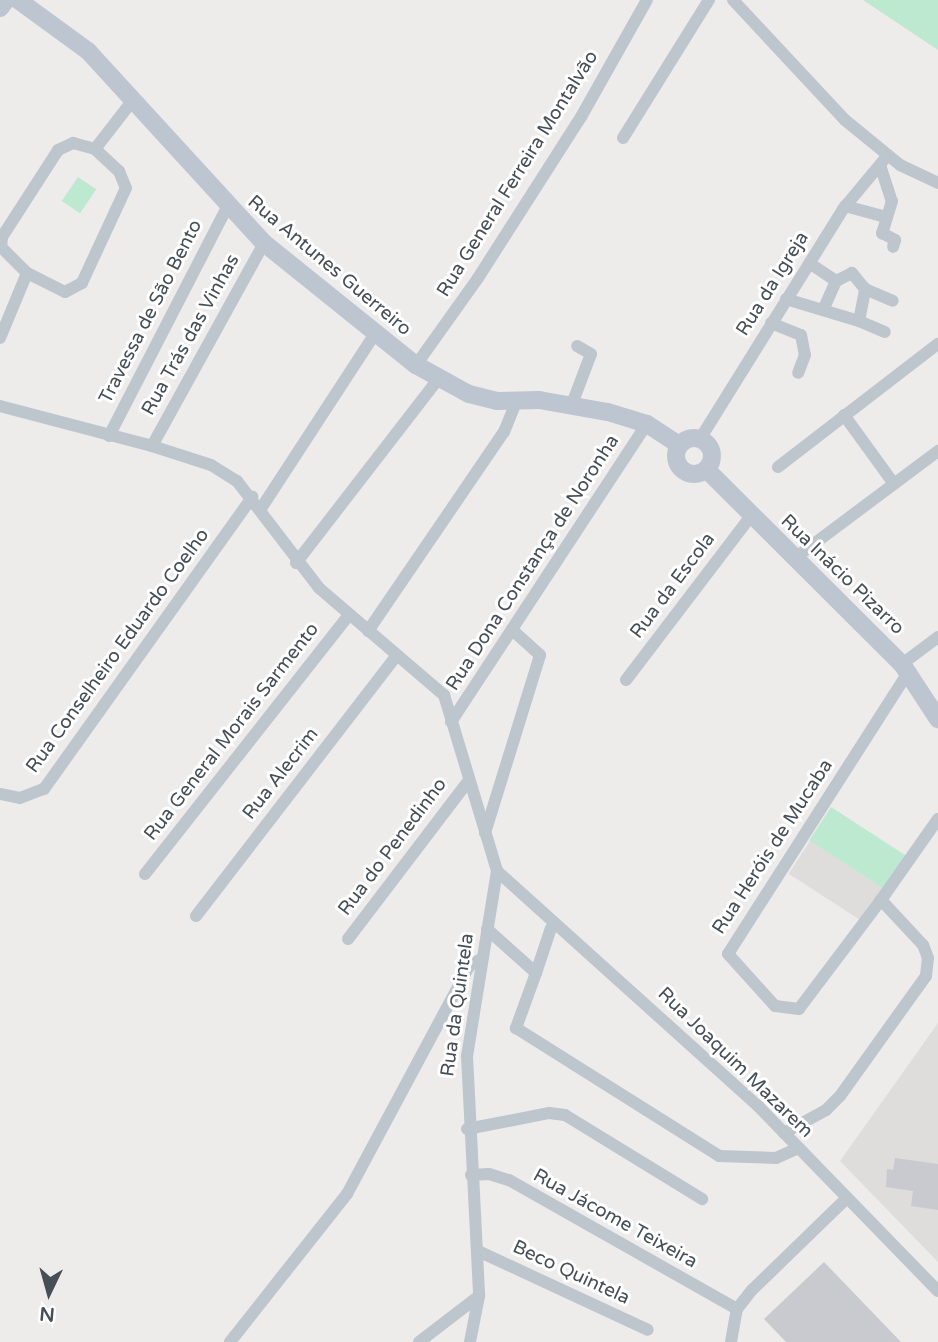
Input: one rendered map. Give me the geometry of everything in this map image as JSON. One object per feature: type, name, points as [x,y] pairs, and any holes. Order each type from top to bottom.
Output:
[{"type":"main road","points":[[0,7],[6,0]]},
{"type":"main road","name":"Rua Antunes Guerreiro","points":[[18,0],[88,51],[227,206],[264,243],[374,335],[416,365],[470,394],[516,403],[572,404],[647,424],[679,446]]},
{"type":"main road","points":[[688,439],[700,439],[712,455],[707,470],[691,475],[682,470],[676,461],[679,446],[688,439]]},
{"type":"main road","name":"Rua Inácio Pizarro","points":[[707,470],[905,669],[938,719]]},
{"type":"street","name":"Rua General Ferreira Montalvão","points":[[416,365],[478,278],[581,117],[647,0]]},
{"type":"street","points":[[622,138],[709,0]]},
{"type":"street","points":[[733,0],[884,160],[938,183]]},
{"type":"street","points":[[95,149],[133,100]]},
{"type":"street","points":[[73,143],[95,149],[119,171],[126,188],[82,283],[65,292],[27,273],[6,256],[2,237],[58,149],[73,143]]},
{"type":"street","points":[[884,160],[891,194],[882,233],[895,240],[893,247]]},
{"type":"street","name":"Rua da Igreja","points":[[700,439],[845,206],[884,160]]},
{"type":"street","name":"Travessa de São Bento","points":[[109,436],[227,206]]},
{"type":"street","points":[[845,206],[886,217]]},
{"type":"street","name":"Rua Trás das Vinhas","points":[[152,446],[264,243]]},
{"type":"street","points":[[809,263],[836,281]]},
{"type":"street","points":[[0,338],[27,273]]},
{"type":"street","points":[[824,307],[836,281],[852,273],[865,289],[893,301]]},
{"type":"street","points":[[859,321],[865,289]]},
{"type":"street","points":[[786,299],[824,307],[885,332]]},
{"type":"street","points":[[772,323],[801,335],[805,355],[798,373]]},
{"type":"street","points":[[260,510],[374,335]]},
{"type":"street","points":[[778,467],[938,344]]},
{"type":"street","points":[[572,404],[591,354],[577,346]]},
{"type":"street","points":[[296,563],[439,378]]},
{"type":"street","points":[[368,631],[504,432],[516,403]]},
{"type":"street","name":"Rua da Quintela","points":[[0,406],[152,446],[211,466],[252,498],[296,563],[349,615],[444,695],[497,871],[467,1056],[467,1129],[478,1251],[479,1296],[470,1342]]},
{"type":"street","points":[[844,415],[894,484]]},
{"type":"street","name":"Rua Dona Constança de Noronha","points":[[451,722],[647,424]]},
{"type":"street","points":[[795,558],[938,451]]},
{"type":"street","name":"Rua Conselheiro Eduardo Coelho","points":[[0,794],[33,797],[44,789],[252,498]]},
{"type":"street","name":"Rua da Escola","points":[[626,680],[751,516]]},
{"type":"street","name":"Rua General Morais Sarmento","points":[[145,874],[349,615]]},
{"type":"street","points":[[485,833],[540,655],[512,630]]},
{"type":"street","points":[[905,669],[938,637]]},
{"type":"street","name":"Rua Alecrim","points":[[197,916],[397,655]]},
{"type":"street","name":"Rua Heróis de Mucaba","points":[[881,900],[799,1009],[775,1006],[728,954],[905,669]]},
{"type":"street","name":"Rua do Penedinho","points":[[348,939],[469,780]]},
{"type":"street","points":[[783,1133],[827,1110],[840,1096],[926,976],[929,958],[923,945],[881,900],[938,819]]},
{"type":"street","name":"Rua Joaquim Mazarem","points":[[497,871],[783,1133],[938,1291]]},
{"type":"street","points":[[551,928],[516,1028],[719,1156],[776,1158],[797,1148]]},
{"type":"street","points":[[488,929],[536,973]]},
{"type":"street","points":[[230,1342],[346,1194],[469,966],[483,958]]},
{"type":"street","points":[[467,1129],[549,1113],[565,1115],[702,1199]]},
{"type":"street","name":"Rua Jácome Teixeira","points":[[471,1175],[489,1174],[509,1180],[737,1310]]},
{"type":"street","points":[[731,1342],[737,1310],[847,1198]]},
{"type":"street","name":"Beco Quintela","points":[[478,1251],[648,1330]]},
{"type":"street","points":[[419,1342],[479,1296]]},
{"type":"shaded area","points":[[810,841],[883,888],[862,921],[789,874]]},
{"type":"shaded area","points":[[938,1023],[938,1262],[840,1161]]},
{"type":"green space","points":[[863,0],[938,0],[938,50]]},
{"type":"green space","points":[[78,177],[96,189],[80,213],[62,201]]},
{"type":"green space","points":[[831,807],[906,856],[885,890],[809,841]]},
{"type":"building","points":[[895,1158],[938,1164],[938,1210],[911,1206],[913,1191],[886,1187],[887,1169],[893,1170]]},
{"type":"building","points":[[824,1262],[901,1342],[786,1342],[764,1319]]}]
